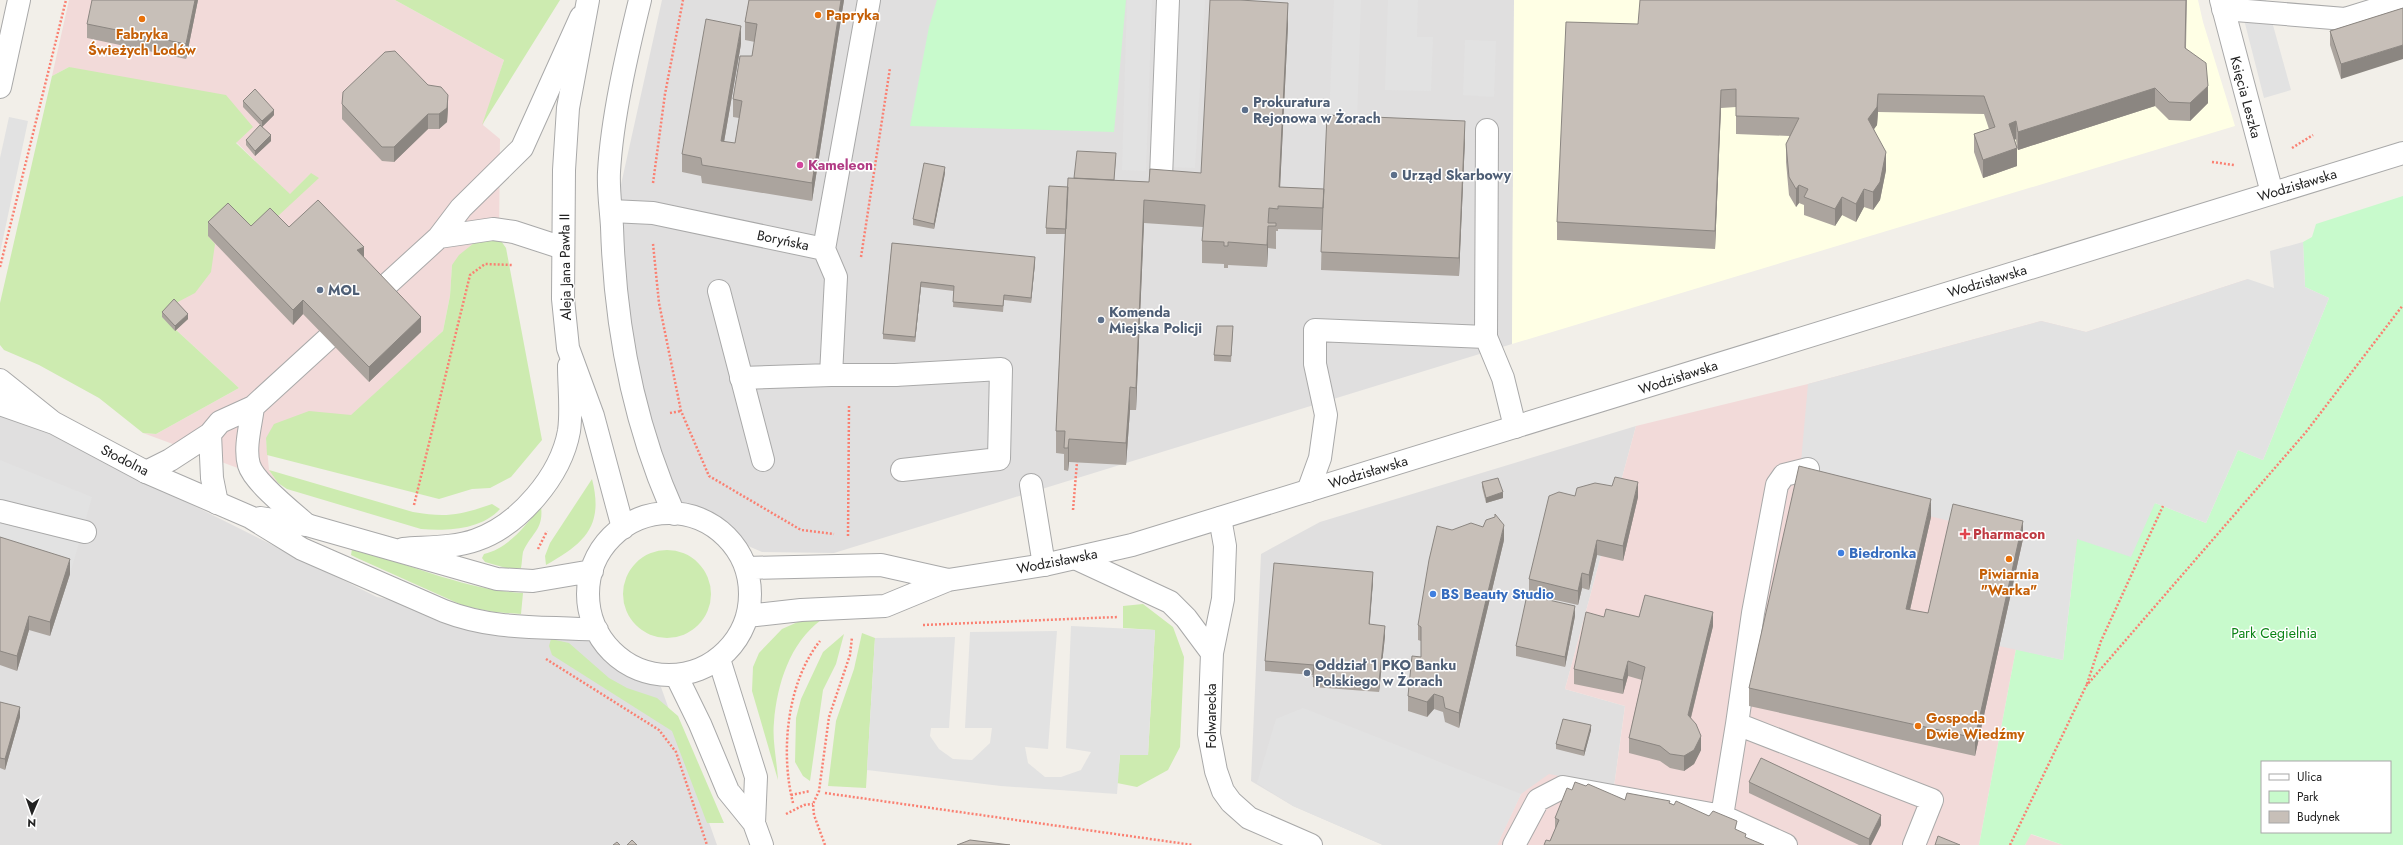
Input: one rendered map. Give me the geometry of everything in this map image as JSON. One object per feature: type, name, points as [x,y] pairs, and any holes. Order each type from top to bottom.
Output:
[{"type":"street","points":[[0,87],[19,0]]},
{"type":"street","points":[[640,0],[623,76],[609,173],[614,277],[629,377],[661,485],[674,514]]},
{"type":"street","name":"Boryńska","points":[[611,211],[653,213],[824,249],[869,0]]},
{"type":"street","points":[[1161,177],[1168,0]]},
{"type":"street","points":[[2222,5],[2345,19],[2403,1]]},
{"type":"street","points":[[146,472],[170,460],[210,434],[220,422],[253,407],[439,237],[461,208],[522,148],[588,2]]},
{"type":"street","name":"Aleja Jana Pawła II","points":[[588,2],[568,108],[564,170],[563,299],[568,348],[593,416],[623,528]]},
{"type":"street","name":"Księcia Leszka","points":[[2222,5],[2272,193]]},
{"type":"street","points":[[1487,130],[1486,336],[1503,378],[1515,427]]},
{"type":"street","name":"Wodzisławska","points":[[747,616],[801,610],[885,606],[948,580],[1044,565],[1132,545],[2403,153]]},
{"type":"street","points":[[439,237],[493,229],[514,232],[563,248]]},
{"type":"street","points":[[824,249],[836,277],[831,375]]},
{"type":"street","points":[[719,291],[762,460]]},
{"type":"street","points":[[1308,491],[1320,458],[1326,415],[1315,364],[1315,330],[1486,336]]},
{"type":"street","points":[[392,551],[474,541],[492,534],[510,522],[540,490],[558,465],[569,432],[568,348]]},
{"type":"street","points":[[742,378],[831,375],[895,375],[1001,369],[999,459],[902,470]]},
{"type":"street","points":[[0,380],[54,423]]},
{"type":"street","name":"Stodolna","points":[[0,404],[54,423],[146,472],[250,517]]},
{"type":"street","points":[[253,407],[248,448],[249,466],[262,484],[307,526]]},
{"type":"street","points":[[210,434],[212,478],[217,503]]},
{"type":"street","points":[[1722,816],[1753,613],[1777,485],[1784,475],[1808,469]]},
{"type":"street","points":[[1031,485],[1044,565]]},
{"type":"street","points":[[0,511],[85,532]]},
{"type":"street","points":[[656,514],[674,514],[705,521],[718,530],[740,554],[746,568],[751,592],[747,616],[737,639],[719,658],[698,670],[676,675],[644,671],[616,656],[597,630],[589,601],[592,571],[604,547],[623,528],[639,519],[656,514]]},
{"type":"street","points":[[250,517],[307,526],[392,551],[497,579],[533,581],[592,571]]},
{"type":"street","points":[[250,517],[302,549],[467,620],[505,626],[597,630]]},
{"type":"street","name":"Folwarecka","points":[[1220,518],[1225,546],[1223,599],[1212,653],[1209,734],[1211,753],[1223,791],[1231,802],[1249,818],[1311,845]]},
{"type":"street","points":[[1075,558],[1170,602],[1186,618],[1212,653]]},
{"type":"street","name":"Wodzisławska","points":[[746,568],[881,565],[948,580]]},
{"type":"street","points":[[719,658],[756,777],[754,823]]},
{"type":"street","points":[[676,675],[700,724],[728,791],[754,823],[762,845]]},
{"type":"street","points":[[1737,724],[1932,800],[1914,845]]},
{"type":"street","points":[[1514,845],[1538,800],[1563,787],[1722,816],[1786,845]]},
{"type":"path","points":[[0,267],[66,0]]},
{"type":"path","points":[[2294,147],[2313,135]]},
{"type":"path","points":[[2212,162],[2233,166]]},
{"type":"path","points":[[414,505],[470,275],[485,264],[521,266]]},
{"type":"path","points":[[2086,686],[2306,432],[2403,305]]},
{"type":"path","points":[[681,411],[709,476],[801,530],[856,536]]},
{"type":"path","points":[[1073,510],[1077,462]]},
{"type":"path","points":[[2010,845],[2086,686],[2101,642],[2163,506]]},
{"type":"path","points":[[919,625],[1118,617]]},
{"type":"path","points":[[825,845],[814,815],[813,804],[818,791],[829,717],[850,655],[852,634]]},
{"type":"path","points":[[793,802],[791,795],[788,715],[803,672],[814,648],[823,637]]},
{"type":"path","points":[[542,655],[549,662],[659,730],[668,739],[676,752],[707,845]]},
{"type":"path","points":[[791,795],[810,790]]},
{"type":"path","points":[[825,793],[1193,845]]},
{"type":"path","points":[[788,812],[804,805],[813,804]]},
{"type":"shaded area","points":[[69,0],[395,0],[504,60],[483,125],[500,139],[499,238],[452,265],[450,296],[443,331],[351,416],[331,415],[266,438],[269,470],[278,483],[143,433],[156,434],[239,388],[162,317],[208,236],[251,240],[311,173],[290,195],[236,142],[69,67],[52,76]]},
{"type":"shaded area","points":[[662,0],[1514,0],[1512,344],[834,553],[762,552],[688,520],[638,405],[618,198]]},
{"type":"shaded area","points":[[1127,0],[1152,0],[1146,171],[1122,170]]},
{"type":"shaded area","points":[[1179,0],[1205,0],[1195,168],[1169,167]]},
{"type":"shaded area","points":[[1334,0],[1361,0],[1357,120],[1329,120]]},
{"type":"shaded area","points":[[1388,0],[1418,0],[1417,37],[1433,37],[1431,91],[1385,90]]},
{"type":"shaded area","points":[[1514,0],[2198,0],[2203,22],[2235,126],[1512,344]]},
{"type":"shaded area","points":[[2239,0],[2266,0],[2291,90],[2264,98]]},
{"type":"shaded area","points":[[1465,40],[1496,41],[1494,97],[1463,95]]},
{"type":"shaded area","points":[[9,117],[28,121],[0,253],[0,158]]},
{"type":"shaded area","points":[[2303,242],[2305,287],[2329,298],[2263,460],[2238,450],[2206,523],[2155,503],[2131,557],[2077,539],[2063,660],[1999,646],[2023,539],[1799,484],[1808,384],[2041,321],[2086,332],[2248,279],[2274,288],[2270,251]]},
{"type":"shaded area","points":[[2248,279],[2016,649],[1979,845],[1497,845],[1521,794],[1549,774],[1614,787],[1625,706],[1565,689],[1636,426],[1808,384],[2041,321],[2086,332]]},
{"type":"shaded area","points":[[0,414],[28,423],[377,597],[604,641],[661,687],[717,845],[0,845]]},
{"type":"shaded area","points":[[1636,426],[1565,689],[1625,706],[1614,787],[1521,794],[1497,845],[1383,845],[1293,806],[1251,781],[1261,554],[1320,522]]},
{"type":"shaded area","points":[[0,460],[92,497],[70,574],[0,552]]},
{"type":"shaded area","points":[[1071,626],[1155,630],[1148,755],[1120,755],[1117,794],[1001,786],[867,770],[875,638],[955,637],[949,728],[931,728],[930,736],[939,749],[953,759],[972,760],[990,743],[992,728],[965,728],[970,632],[1057,631],[1048,749],[1025,747],[1028,763],[1045,777],[1061,777],[1081,770],[1091,752],[1066,748]]},
{"type":"shaded area","points":[[1303,708],[1521,794],[1497,845],[1383,845],[1293,806],[1257,783],[1276,719]]},
{"type":"shaded area","points":[[2030,834],[2063,845],[2025,845]]},
{"type":"green space","points":[[395,0],[560,0],[482,125],[504,60]]},
{"type":"green space","points":[[937,0],[1126,0],[1114,132],[910,126],[929,27]]},
{"type":"green space","points":[[69,67],[226,95],[253,127],[236,143],[290,194],[311,173],[319,178],[251,241],[208,236],[215,244],[211,272],[195,293],[174,304],[162,317],[239,388],[156,434],[143,433],[99,398],[39,365],[4,350],[0,345],[0,303],[52,76]]},
{"type":"green space","name":"Park Cegielnia","points":[[2403,196],[2403,845],[2063,845],[2031,834],[2025,845],[1979,845],[2016,649],[2063,660],[2077,539],[2155,503],[2206,523],[2238,450],[2263,460],[2329,298],[2305,287],[2303,242],[2312,237],[2316,224]]},
{"type":"green space","points":[[499,238],[506,248],[542,440],[511,477],[490,488],[472,489],[439,499],[267,455],[266,438],[274,424],[309,411],[351,415],[443,331],[450,296],[452,265],[459,255],[479,239]]},
{"type":"green space","points":[[269,470],[413,512],[444,515],[471,511],[492,504],[500,509],[483,521],[463,528],[442,530],[421,529],[287,489],[278,483]]},
{"type":"green space","points":[[592,479],[595,495],[595,509],[593,521],[588,531],[581,541],[560,557],[546,565],[545,556],[550,543]]},
{"type":"green space","points":[[541,506],[541,521],[523,552],[521,568],[506,568],[485,562],[482,558],[484,554],[501,547],[509,541],[523,528]]},
{"type":"green space","points":[[355,548],[460,582],[503,591],[523,593],[521,614],[494,612],[464,606],[351,555],[352,549]]},
{"type":"green space","points":[[658,550],[676,550],[692,557],[704,569],[711,585],[711,603],[704,619],[692,631],[676,638],[658,638],[642,631],[630,619],[623,603],[623,585],[630,569],[642,557]]},
{"type":"green space","points":[[1143,604],[1173,627],[1184,657],[1180,747],[1168,770],[1137,787],[1117,783],[1120,755],[1148,755],[1155,630],[1123,628],[1123,606]]},
{"type":"green space","points":[[821,620],[810,629],[793,652],[778,693],[774,743],[778,780],[752,691],[753,667],[759,653],[782,629],[800,621]]},
{"type":"green space","points":[[862,633],[875,638],[866,788],[828,786],[836,721],[854,669]]},
{"type":"green space","points":[[844,634],[836,664],[823,690],[810,781],[803,776],[795,762],[796,718],[801,699],[823,652]]},
{"type":"green space","points":[[551,639],[569,643],[609,678],[627,688],[657,698],[678,716],[724,823],[707,823],[672,731],[552,655],[549,646]]},
{"type":"building","name":"Fabryka Świeżych Lodów","points":[[92,0],[195,0],[186,44],[87,24]]},
{"type":"building","points":[[749,0],[841,0],[812,183],[702,165],[701,158],[682,154],[706,19],[741,26],[721,141],[735,143],[742,101],[733,99],[740,56],[752,56],[757,24],[745,22]]},
{"type":"building","points":[[1210,0],[1288,3],[1279,187],[1324,189],[1323,208],[1278,206],[1278,209],[1269,208],[1268,223],[1276,223],[1276,226],[1268,226],[1267,245],[1228,242],[1228,246],[1224,246],[1224,242],[1202,241],[1205,205],[1144,200],[1136,388],[1130,387],[1126,443],[1069,439],[1068,448],[1064,448],[1065,431],[1056,431],[1068,178],[1149,182],[1150,169],[1201,173]]},
{"type":"building","points":[[1640,0],[2186,0],[2185,48],[2206,63],[2208,86],[2190,103],[2169,102],[2155,88],[2018,132],[2016,121],[2009,124],[2017,148],[1983,160],[1974,134],[1995,127],[1984,96],[1878,94],[1877,107],[1868,119],[1886,152],[1880,182],[1873,192],[1864,189],[1856,204],[1842,197],[1835,209],[1804,197],[1808,189],[1799,185],[1796,189],[1789,177],[1786,144],[1799,118],[1736,116],[1736,89],[1721,90],[1715,231],[1557,222],[1566,22],[1638,24]]},
{"type":"building","points":[[2403,8],[2403,45],[2341,64],[2330,31]]},
{"type":"building","points":[[395,51],[428,85],[441,87],[448,95],[447,108],[439,114],[428,114],[394,147],[382,147],[342,104],[343,92],[385,52]]},
{"type":"building","points":[[255,89],[274,110],[262,121],[243,101]]},
{"type":"building","name":"Urząd Skarbowy","points":[[1327,115],[1465,121],[1459,258],[1321,252]]},
{"type":"building","points":[[260,125],[271,135],[255,151],[246,140]]},
{"type":"building","points":[[1077,151],[1116,153],[1114,180],[1074,178]]},
{"type":"building","points":[[924,163],[945,167],[934,224],[913,219]]},
{"type":"building","points":[[1049,186],[1068,187],[1066,229],[1046,228]]},
{"type":"building","name":"MOL","points":[[318,200],[364,247],[357,250],[421,317],[369,367],[303,300],[293,310],[208,222],[228,203],[251,226],[270,208],[289,227]]},
{"type":"building","points":[[892,243],[1035,257],[1031,298],[1004,295],[1003,306],[953,302],[954,286],[921,282],[915,337],[883,334]]},
{"type":"building","points":[[174,299],[188,314],[175,326],[162,312]]},
{"type":"building","points":[[1217,326],[1233,326],[1231,356],[1214,355]]},
{"type":"building","points":[[1799,466],[1931,499],[1906,609],[1928,613],[1953,504],[2023,521],[1975,738],[1749,688]]},
{"type":"building","points":[[1615,477],[1638,482],[1623,546],[1597,540],[1589,575],[1582,573],[1578,591],[1529,579],[1549,496],[1559,492],[1575,496],[1577,488],[1595,483],[1612,486]]},
{"type":"building","points":[[1498,478],[1503,492],[1486,498],[1482,482]]},
{"type":"building","points":[[1495,514],[1504,525],[1459,713],[1445,708],[1443,697],[1434,694],[1427,702],[1408,696],[1412,656],[1421,657],[1421,627],[1418,625],[1429,560],[1437,526],[1452,530],[1471,523],[1483,527],[1486,520],[1495,517]]},
{"type":"building","points":[[0,537],[70,559],[50,622],[29,616],[17,656],[0,651]]},
{"type":"building","points":[[1274,563],[1373,572],[1369,624],[1385,626],[1379,682],[1313,677],[1314,665],[1265,661]]},
{"type":"building","points":[[1527,595],[1575,606],[1565,657],[1516,646]]},
{"type":"building","points":[[1645,595],[1713,612],[1688,715],[1696,724],[1701,736],[1694,750],[1684,756],[1670,754],[1660,746],[1629,738],[1645,667],[1628,661],[1623,680],[1574,669],[1586,612],[1604,617],[1606,609],[1639,617]]},
{"type":"building","points":[[0,702],[20,707],[5,759],[0,758]]},
{"type":"building","points":[[1563,719],[1591,725],[1584,751],[1556,744]]},
{"type":"building","points":[[1761,758],[1881,815],[1869,839],[1749,782]]},
{"type":"building","points":[[1575,782],[1586,786],[1588,784],[1625,800],[1627,793],[1670,801],[1669,803],[1674,805],[1676,801],[1709,816],[1713,811],[1737,821],[1735,829],[1746,834],[1745,837],[1764,845],[1544,845],[1546,840],[1550,841],[1559,820],[1555,818],[1567,788],[1572,790]]},
{"type":"building","points":[[1938,836],[1960,845],[1935,845]]},
{"type":"building","points":[[632,840],[637,845],[627,845]]},
{"type":"building","points":[[970,840],[1010,845],[957,845]]},
{"type":"building","points":[[617,842],[620,845],[613,845]]},
{"type":"place","name":"Papryka","points":[[818,15]]},
{"type":"place","name":"Fabryka Świeżych Lodów","points":[[142,19]]},
{"type":"place","name":"Prokuratura Rejonowa w Żorach","points":[[1245,110]]},
{"type":"place","name":"Kameleon","points":[[800,165]]},
{"type":"place","name":"Urząd Skarbowy","points":[[1394,175]]},
{"type":"place","name":"MOL","points":[[320,290]]},
{"type":"place","name":"Komenda Miejska Policji","points":[[1101,320]]},
{"type":"place","name":"Pharmacon","points":[[1965,534]]},
{"type":"place","name":"Biedronka","points":[[1841,553]]},
{"type":"place","name":"Piwiarnia \"Warka\"","points":[[2009,559]]},
{"type":"place","name":"BS Beauty Studio","points":[[1433,594]]},
{"type":"place","name":"Oddział 1 PKO Banku Polskiego w Żorach","points":[[1307,673]]},
{"type":"place","name":"Gospoda Dwie Wiedźmy","points":[[1918,726]]}]
